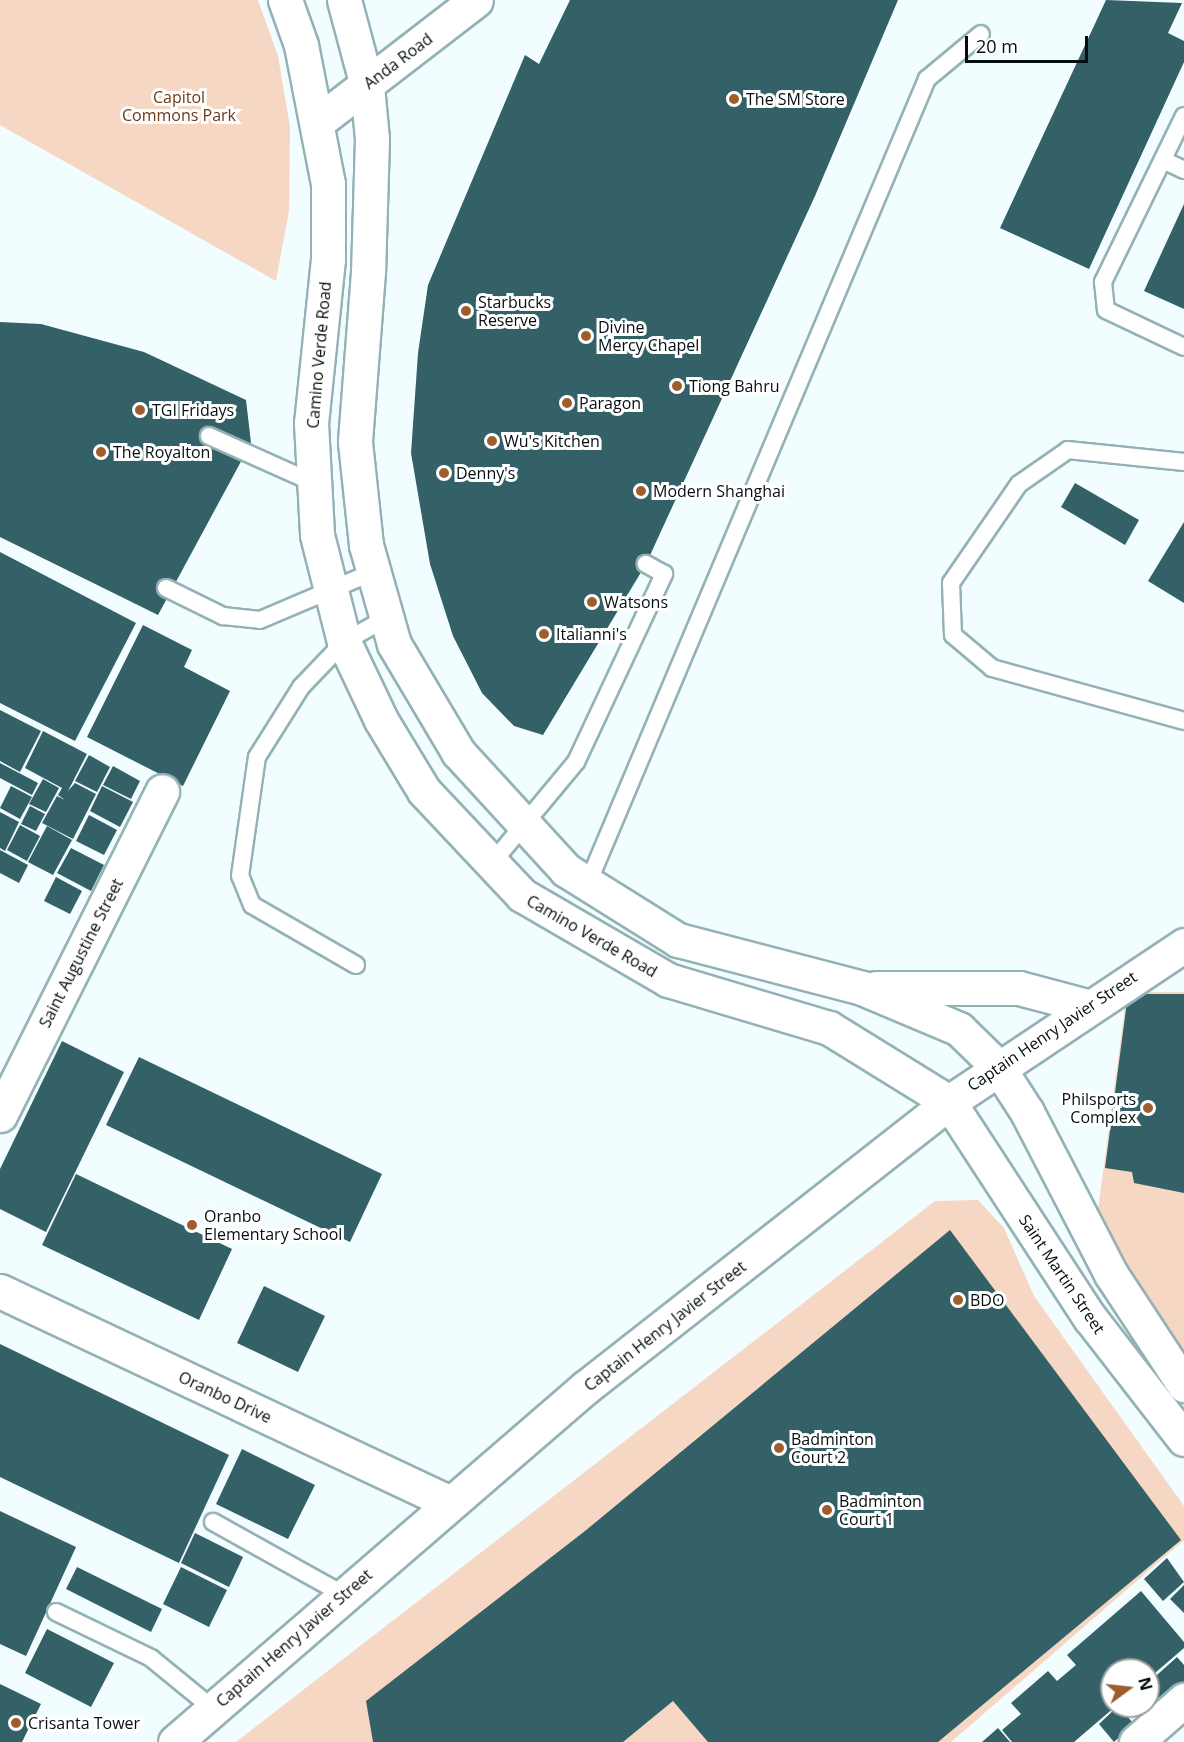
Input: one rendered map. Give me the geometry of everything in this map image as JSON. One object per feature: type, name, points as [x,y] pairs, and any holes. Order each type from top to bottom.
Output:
[{"type":"street","name":"Camino Verde Road","points":[[285,0],[301,45],[319,121],[328,184],[328,259],[311,423],[317,535],[328,590],[344,642],[381,720],[424,791],[522,896],[668,980],[829,1028],[949,1102]]},
{"type":"street","points":[[344,0],[366,86],[372,150],[368,272],[355,442],[366,545],[394,644],[458,752],[566,870],[678,940],[862,988],[959,1029],[998,1067],[1028,1112],[1111,1274],[1184,1385]]},
{"type":"street","name":"Anda Road","points":[[319,121],[476,0]]},
{"type":"street","name":"Saint Augustine Street","points":[[0,1115],[162,791]]},
{"type":"street","name":"Captain Henry Javier Street","points":[[175,1742],[586,1387],[949,1102],[1087,1006],[1184,945]]},
{"type":"street","points":[[862,988],[1019,988],[1087,1006]]},
{"type":"street","name":"Saint Martin Street","points":[[949,1102],[1090,1317],[1184,1440]]},
{"type":"street","name":"Oranbo Drive","points":[[0,1291],[450,1503]]},
{"type":"street","points":[[1136,1742],[1184,1700]]},
{"type":"lane","points":[[588,883],[927,79],[981,34]]},
{"type":"lane","points":[[1184,116],[1165,161],[1103,282],[1106,310],[1184,347]]},
{"type":"lane","points":[[1165,161],[1184,170]]},
{"type":"lane","points":[[208,436],[314,483]]},
{"type":"lane","points":[[1184,462],[1068,450],[1019,483],[951,583],[953,635],[992,668],[1184,721]]},
{"type":"lane","points":[[492,863],[576,762],[664,574],[646,564]]},
{"type":"lane","points":[[166,588],[223,616],[260,620],[374,572]]},
{"type":"lane","points":[[356,965],[252,905],[240,876],[257,757],[301,687],[344,642],[386,618]]},
{"type":"lane","points":[[213,1522],[344,1595]]},
{"type":"lane","points":[[56,1612],[151,1658],[212,1708]]},
{"type":"green space","name":"Capitol Commons Park","points":[[0,0],[258,0],[278,56],[290,127],[289,211],[276,281],[0,125]]},
{"type":"green space","name":"Philsports Complex","points":[[1127,992],[1184,992],[1184,1363],[1096,1225]]},
{"type":"green space","points":[[978,1200],[1004,1228],[1034,1296],[1184,1506],[1184,1540],[951,1742],[236,1742],[935,1201]]},
{"type":"building","name":"Paragon","points":[[570,0],[898,0],[815,196],[646,564],[543,735],[514,726],[482,693],[453,636],[430,564],[411,453],[418,353],[428,285],[525,55],[539,64]]},
{"type":"building","points":[[1106,0],[1182,3],[1168,33],[1184,41],[1184,62],[1089,269],[1000,228]]},
{"type":"building","points":[[1184,204],[1184,309],[1144,291]]},
{"type":"building","points":[[0,322],[41,324],[144,352],[246,400],[251,443],[158,615],[0,537]]},
{"type":"building","points":[[1075,483],[1139,520],[1125,545],[1061,507]]},
{"type":"building","points":[[1184,522],[1184,603],[1148,581]]},
{"type":"building","points":[[0,552],[136,623],[75,741],[0,703]]},
{"type":"building","points":[[143,625],[192,650],[184,667],[230,691],[183,786],[87,737]]},
{"type":"building","points":[[0,710],[41,731],[20,772],[0,761]]},
{"type":"building","points":[[43,731],[87,754],[68,791],[75,783],[96,794],[73,839],[42,823],[57,796],[65,800],[58,795],[62,788],[25,768]]},
{"type":"building","points":[[89,755],[110,767],[97,792],[75,781]]},
{"type":"building","points":[[0,763],[38,783],[32,795],[0,778]]},
{"type":"building","points":[[113,766],[140,781],[131,799],[103,785]]},
{"type":"building","points":[[43,779],[59,788],[46,812],[29,804]]},
{"type":"building","points":[[11,786],[32,797],[20,819],[0,808]]},
{"type":"building","points":[[102,786],[133,802],[120,827],[90,811]]},
{"type":"building","points":[[30,806],[45,814],[36,831],[21,824]]},
{"type":"building","points":[[0,812],[19,822],[5,851],[0,848]]},
{"type":"building","points":[[89,815],[117,830],[104,855],[76,841]]},
{"type":"building","points":[[20,825],[40,836],[27,861],[7,850]]},
{"type":"building","points":[[47,826],[72,840],[53,875],[28,862]]},
{"type":"building","points":[[71,848],[104,865],[91,891],[57,873]]},
{"type":"building","points":[[0,850],[28,865],[19,883],[0,873]]},
{"type":"building","points":[[56,877],[82,891],[70,914],[44,901]]},
{"type":"building","points":[[1128,994],[1184,994],[1184,1193],[1134,1183],[1132,1172],[1105,1168]]},
{"type":"building","points":[[62,1041],[124,1072],[46,1232],[0,1209],[0,1169]]},
{"type":"building","points":[[139,1057],[382,1174],[350,1242],[106,1125]]},
{"type":"building","points":[[76,1174],[232,1249],[199,1320],[42,1245]]},
{"type":"building","points":[[950,1230],[1181,1540],[938,1742],[708,1742],[673,1701],[623,1742],[373,1742],[366,1701],[585,1531]]},
{"type":"building","points":[[264,1286],[325,1316],[298,1372],[237,1343]]},
{"type":"building","points":[[0,1344],[229,1455],[179,1563],[0,1477]]},
{"type":"building","points":[[242,1449],[315,1485],[288,1539],[216,1504]]},
{"type":"building","points":[[0,1511],[76,1547],[26,1656],[0,1644]]},
{"type":"building","points":[[195,1533],[243,1557],[229,1587],[181,1563]]},
{"type":"building","points":[[1167,1558],[1184,1582],[1163,1601],[1144,1579]]},
{"type":"building","points":[[77,1567],[162,1609],[151,1632],[66,1589]]},
{"type":"building","points":[[181,1567],[227,1590],[209,1627],[163,1604]]},
{"type":"building","points":[[1184,1585],[1184,1613],[1170,1599]]},
{"type":"building","points":[[1141,1591],[1184,1642],[1184,1648],[1160,1669],[1160,1658],[1100,1658],[1100,1718],[1102,1718],[1074,1742],[1012,1742],[1002,1730],[1021,1714],[1011,1703],[1048,1671],[1057,1681],[1076,1665],[1067,1655]]},
{"type":"building","points":[[47,1629],[114,1663],[91,1707],[25,1673]]},
{"type":"building","points":[[1177,1657],[1184,1665],[1184,1687],[1160,1708],[1160,1672]]},
{"type":"building","name":"Crisanta Tower","points":[[0,1684],[41,1704],[22,1742],[0,1742]]},
{"type":"building","points":[[1105,1718],[1129,1718],[1134,1724],[1114,1742],[1099,1724]]},
{"type":"building","points":[[998,1728],[1010,1742],[982,1742]]},
{"type":"place","name":"The SM Store","points":[[734,99]]},
{"type":"place","name":"Starbucks Reserve","points":[[466,311]]},
{"type":"place","name":"Divine Mercy Chapel","points":[[586,336]]},
{"type":"place","name":"Tiong Bahru","points":[[677,386]]},
{"type":"place","name":"Paragon","points":[[567,403]]},
{"type":"place","name":"TGI Fridays","points":[[140,410]]},
{"type":"place","name":"Wu's Kitchen","points":[[492,441]]},
{"type":"place","name":"The Royalton","points":[[101,452]]},
{"type":"place","name":"Denny's","points":[[444,473]]},
{"type":"place","name":"Modern Shanghai","points":[[641,491]]},
{"type":"place","name":"Watsons","points":[[592,602]]},
{"type":"place","name":"Italianni's","points":[[544,634]]},
{"type":"place","name":"Philsports Complex","points":[[1148,1108]]},
{"type":"place","name":"Oranbo Elementary School","points":[[192,1225]]},
{"type":"place","name":"BDO","points":[[958,1300]]},
{"type":"place","name":"Badminton Court 2","points":[[779,1448]]},
{"type":"place","name":"Badminton Court 1","points":[[827,1510]]},
{"type":"place","name":"Crisanta Tower","points":[[16,1723]]}]
